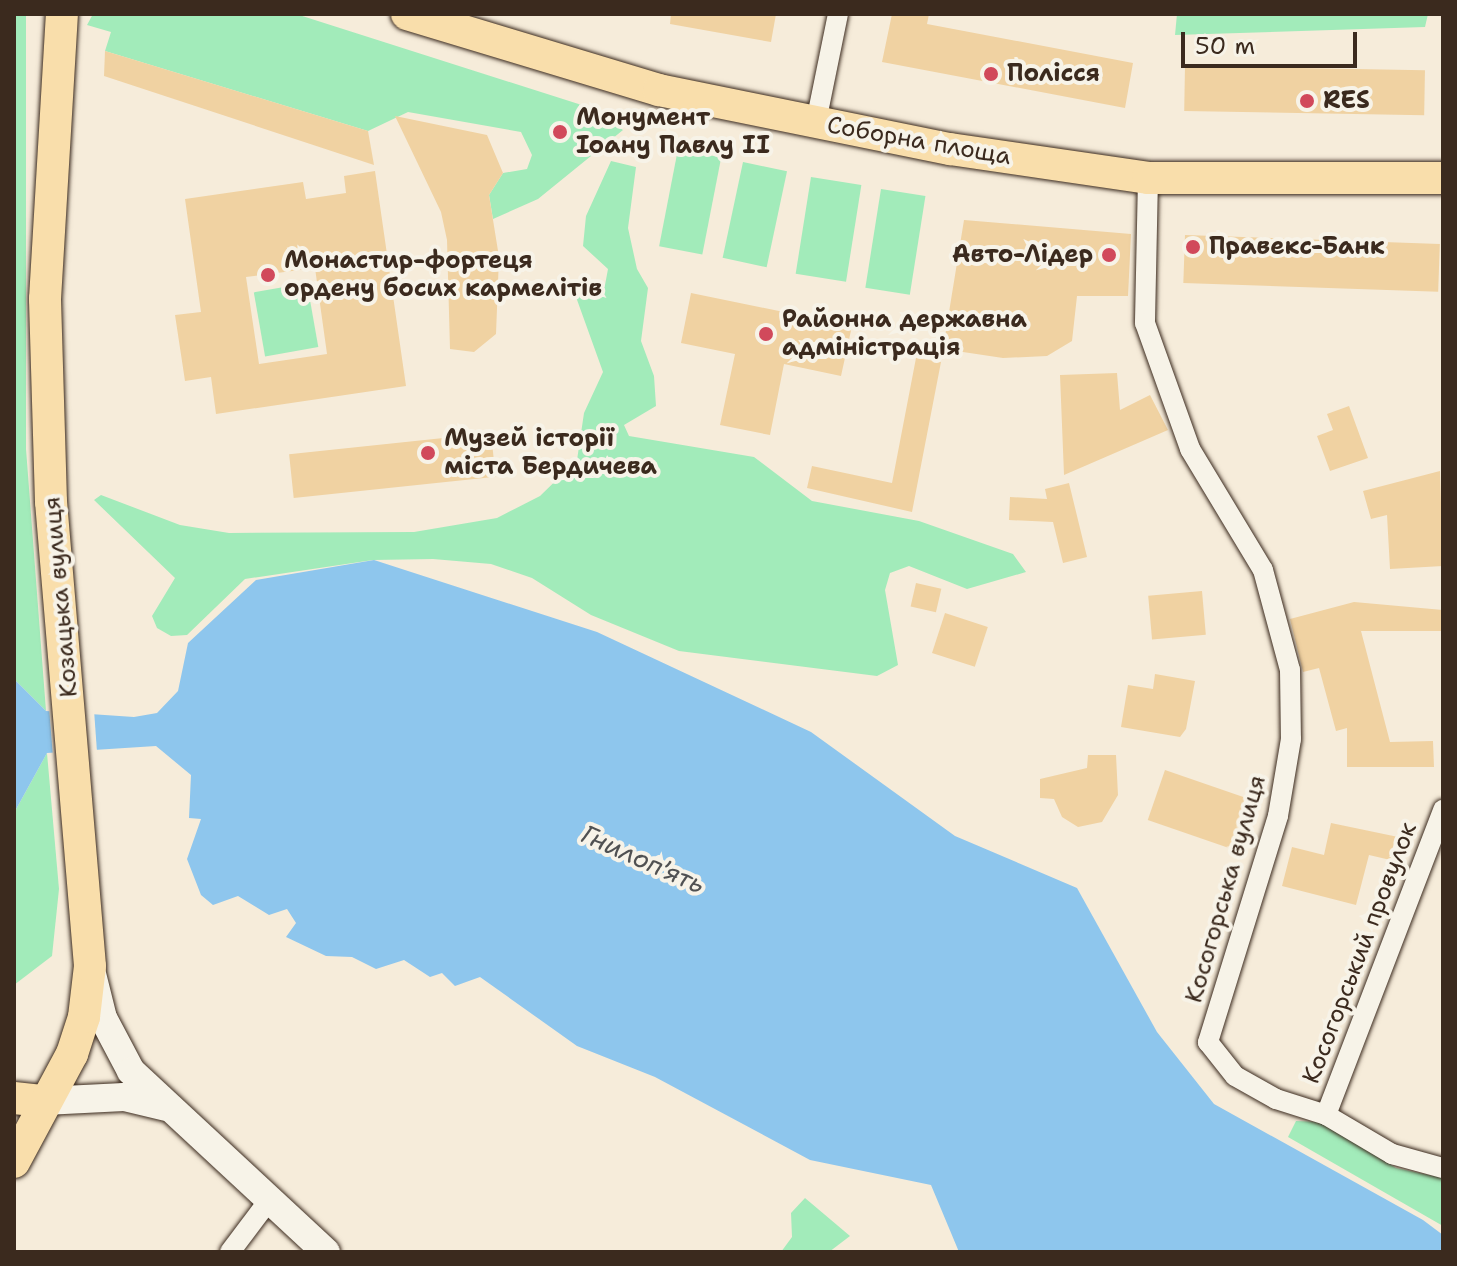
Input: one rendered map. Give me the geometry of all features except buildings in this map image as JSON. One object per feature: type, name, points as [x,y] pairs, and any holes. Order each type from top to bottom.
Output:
[{"type":"main road","name":"Козацька вулиця","points":[[14,1162],[29,1100],[72,1054],[84,1017],[90,966],[68,661],[51,502],[45,299],[62,14]]},
{"type":"main road","name":"Соборна площа","points":[[407,14],[650,88],[950,149],[1148,178],[1443,178]]},
{"type":"street","points":[[816,122],[838,14]]},
{"type":"street","name":"Косогорська вулиця","points":[[1148,178],[1145,323],[1190,449],[1263,570],[1290,670],[1291,739],[1278,816],[1208,1042],[1235,1076],[1276,1099],[1326,1115],[1392,1154],[1443,1168]]},
{"type":"street","name":"Косогорський провулок","points":[[1326,1115],[1443,810]]},
{"type":"street","points":[[90,966],[117,1051],[169,1107],[326,1252]]},
{"type":"street","points":[[29,1100],[124,1097],[169,1107]]},
{"type":"street","points":[[230,1252],[270,1199]]},
{"type":"green space","points":[[14,14],[26,14],[26,449],[46,711],[14,679]]},
{"type":"green space","points":[[93,14],[296,14],[588,107],[623,130],[538,199],[493,219],[489,195],[503,173],[527,169],[532,155],[521,132],[408,112],[368,131],[105,51],[111,32],[87,25]]},
{"type":"green space","points":[[1177,14],[1428,14],[1425,27],[1175,35]]},
{"type":"green space","points":[[678,149],[721,157],[702,255],[659,246]]},
{"type":"green space","points":[[611,161],[636,167],[628,228],[637,269],[648,288],[641,341],[654,376],[656,406],[624,425],[629,436],[754,457],[812,501],[919,521],[1013,554],[1026,572],[967,589],[909,566],[890,573],[885,590],[898,665],[877,676],[679,651],[591,615],[532,578],[491,564],[433,559],[373,560],[245,579],[187,635],[171,636],[157,628],[152,616],[175,578],[94,500],[101,495],[180,525],[229,533],[414,532],[497,518],[540,496],[577,460],[584,413],[603,372],[576,297],[582,287],[605,285],[608,269],[583,246],[586,216]]},
{"type":"green space","points":[[743,162],[787,171],[767,267],[723,258]]},
{"type":"green space","points":[[811,177],[861,185],[846,282],[796,274]]},
{"type":"green space","points":[[881,189],[925,196],[910,295],[865,288]]},
{"type":"green space","points":[[307,283],[318,347],[265,356],[254,292]]},
{"type":"green space","points":[[47,753],[59,889],[52,956],[14,985],[14,813]]},
{"type":"green space","points":[[1296,1121],[1321,1122],[1396,1168],[1443,1178],[1443,1226],[1288,1137]]},
{"type":"green space","points":[[805,1198],[850,1236],[829,1252],[781,1252],[792,1237],[791,1213]]},
{"type":"water","name":"Гнилоп'ять","points":[[374,560],[597,632],[811,732],[955,836],[1077,888],[1157,1032],[1214,1104],[1423,1220],[1443,1235],[1443,1252],[959,1252],[931,1185],[810,1160],[655,1077],[577,1046],[480,977],[455,986],[442,973],[430,977],[404,960],[376,969],[352,957],[326,956],[286,937],[296,923],[287,909],[269,915],[238,896],[213,905],[201,895],[187,859],[201,819],[189,818],[191,775],[156,746],[47,753],[14,813],[14,679],[46,711],[134,717],[157,713],[178,691],[188,643],[256,580]]},
{"type":"pier","points":[[49,707],[94,710],[97,752],[53,757]]},
{"type":"place","name":"Полісся","points":[[991,74]]},
{"type":"place","name":"RES","points":[[1307,101]]},
{"type":"place","name":"Монумент Іоану Павлу ІІ","points":[[560,132]]},
{"type":"place","name":"Правекс-Банк","points":[[1193,247]]},
{"type":"place","name":"Авто-Лідер","points":[[1109,255]]},
{"type":"place","name":"Монастир-фортеця ордену босих кармелітів","points":[[268,275]]},
{"type":"place","name":"Районна державна адміністрація","points":[[766,334]]},
{"type":"place","name":"Музей історії міста Бердичева","points":[[428,453]]}]
